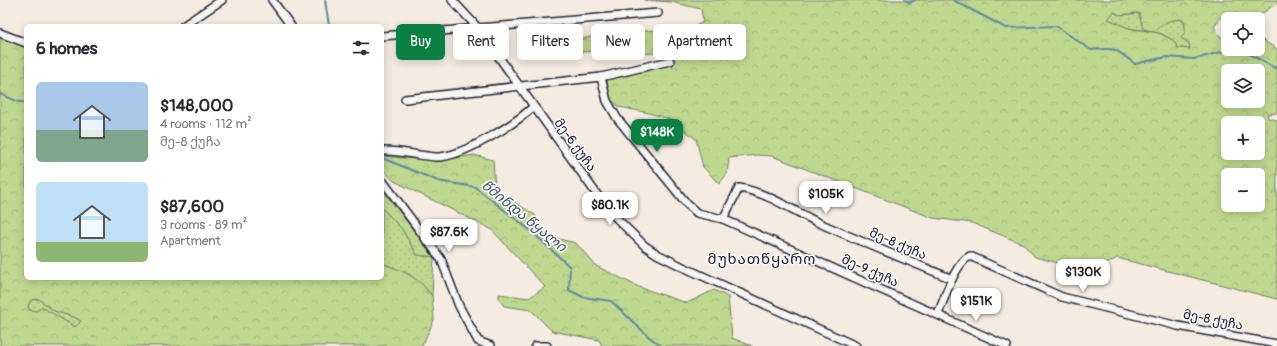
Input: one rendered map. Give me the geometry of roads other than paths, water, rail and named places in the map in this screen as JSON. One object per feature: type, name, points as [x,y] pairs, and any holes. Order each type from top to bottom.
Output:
[{"type":"street","points":[[186,24],[222,0]]},
{"type":"street","points":[[272,0],[290,24]]},
{"type":"street","name":"მე-6 ქუჩა","points":[[452,0],[474,24]]},
{"type":"street","points":[[509,25],[658,13]]},
{"type":"street","points":[[384,36],[453,30]]},
{"type":"street","points":[[0,34],[24,42]]},
{"type":"street","name":"მე-6 ქუჩა","points":[[501,60],[608,210],[645,246],[683,267],[851,345]]},
{"type":"street","points":[[405,99],[601,77],[670,61]]},
{"type":"street","points":[[601,77],[607,101],[617,118],[687,204],[697,213],[723,219]]},
{"type":"street","points":[[384,151],[438,157],[455,153],[490,136],[523,116],[533,107]]},
{"type":"street","points":[[384,183],[441,259],[459,306],[478,341],[491,346]]},
{"type":"street","name":"მე-8 ქუჩა","points":[[723,219],[735,193],[739,188],[745,189],[868,245],[952,279]]},
{"type":"street","name":"მე-9 ქუჩა","points":[[723,219],[1007,346]]},
{"type":"street","name":"მე-8 ქუჩა","points":[[938,314],[952,279],[965,258],[970,256],[1062,297],[1178,326],[1277,344]]},
{"type":"street","points":[[535,346],[547,346]]},
{"type":"waterway","points":[[325,0],[329,24]]},
{"type":"waterway","points":[[905,0],[910,3],[915,0]]},
{"type":"waterway","points":[[953,0],[1006,28],[1056,26],[1091,50],[1115,50],[1135,64],[1166,57],[1194,59],[1221,52]]},
{"type":"waterway","points":[[1253,56],[1277,69]]},
{"type":"waterway","name":"წმინდა წყალი","points":[[0,94],[19,102],[24,102]]},
{"type":"waterway","name":"წმინდა წყალი","points":[[384,159],[438,181],[475,187],[531,231],[570,267],[569,290],[583,297],[611,301],[649,337],[662,346]]},
{"type":"district","name":"მუხათწყარო","points":[[762,259]]}]
